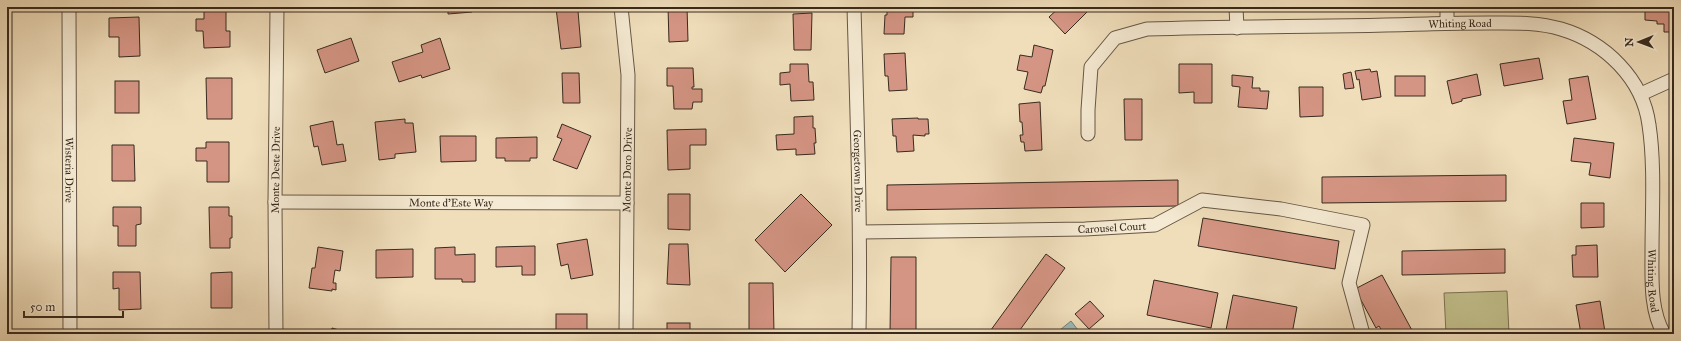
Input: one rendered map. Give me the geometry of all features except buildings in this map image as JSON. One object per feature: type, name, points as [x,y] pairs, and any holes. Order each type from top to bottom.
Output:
[{"type":"street","name":"Wisteria Drive","points":[[69,7],[70,334]]},
{"type":"street","name":"Monte Deste Drive","points":[[276,334],[275,202],[277,7]]},
{"type":"street","name":"Monte Doro Drive","points":[[621,7],[628,75],[626,334]]},
{"type":"street","name":"Georgetown Drive","points":[[854,7],[860,232],[859,334]]},
{"type":"street","points":[[1236,7],[1237,28]]},
{"type":"street","points":[[1447,7],[1447,23]]},
{"type":"street","name":"Whiting Road","points":[[1088,134],[1091,67],[1115,38],[1147,29],[1532,22],[1561,29],[1584,38],[1611,57],[1622,67],[1641,94],[1649,124],[1651,151],[1652,296],[1664,334]]},
{"type":"street","points":[[1641,94],[1674,79]]},
{"type":"street","name":"Carousel Court","points":[[860,232],[1086,229],[1155,225],[1202,200],[1281,210],[1355,224],[1363,226],[1349,283],[1363,334]]},
{"type":"street","name":"Monte d'Este Way","points":[[275,202],[627,203]]},
{"type":"shaded area","points":[[1507,291],[1509,334],[1446,334],[1444,293]]},
{"type":"water","points":[[1071,321],[1078,330],[1074,334],[1055,334]]}]
